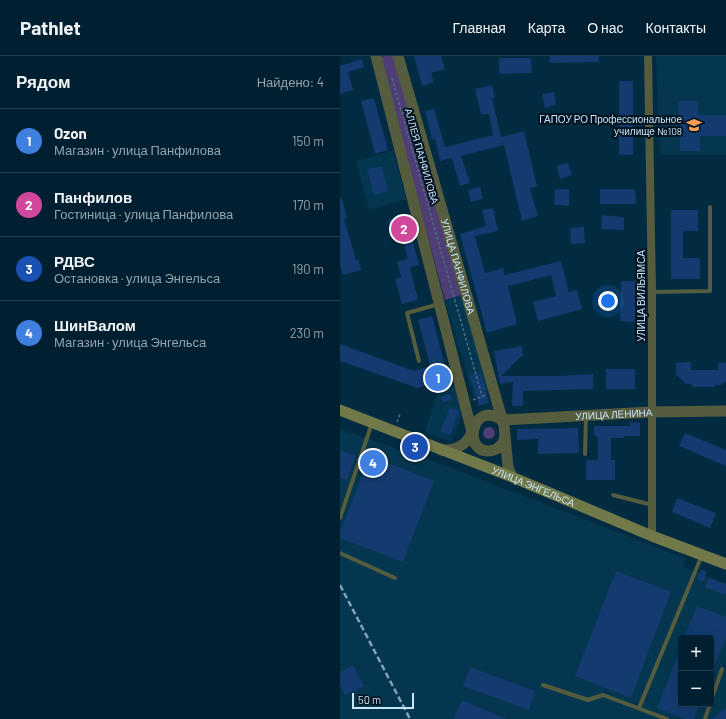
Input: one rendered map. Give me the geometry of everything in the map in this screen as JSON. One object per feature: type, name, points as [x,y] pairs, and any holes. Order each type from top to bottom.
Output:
[{"type":"main road","name":"УЛИЦА ЭНГЕЛЬСА","points":[[340,410],[512,477],[652,536],[726,564]]},
{"type":"street","points":[[376,56],[476,444],[479,448],[491,451],[496,450],[501,446],[505,433]]},
{"type":"street","name":"УЛИЦА ПАНФИЛОВА","points":[[398,56],[502,420],[505,433],[508,467],[512,477]]},
{"type":"street","name":"УЛИЦА ВИЛЬЯМСА","points":[[648,56],[652,292],[652,536]]},
{"type":"street","name":"УЛИЦА ЛЕНИНА","points":[[502,420],[651,412],[726,412]]},
{"type":"street","points":[[480,465],[474,451],[473,435],[475,424],[483,417],[495,417],[502,420]]},
{"type":"street","points":[[440,450],[454,449],[473,435]]},
{"type":"lane","points":[[652,292],[710,291],[710,207]]},
{"type":"lane","points":[[419,361],[407,313],[440,304]]},
{"type":"lane","points":[[584,454],[586,416]]},
{"type":"lane","points":[[340,518],[372,423]]},
{"type":"lane","points":[[613,495],[652,505]]},
{"type":"lane","points":[[340,553],[395,578]]},
{"type":"lane","points":[[639,708],[702,555]]},
{"type":"lane","points":[[714,694],[722,669]]},
{"type":"lane","points":[[543,685],[588,700],[603,695],[667,719]]},
{"type":"lane","points":[[705,719],[710,707]]},
{"type":"path","name":"АЛЛЕЯ ПАНФИЛОВА","points":[[391,74],[482,396]]},
{"type":"path","points":[[465,402],[494,393]]},
{"type":"shaded area","points":[[395,56],[461,295],[445,300],[379,57]]},
{"type":"shaded area","points":[[656,56],[726,56],[726,155],[660,155]]},
{"type":"shaded area","points":[[393,151],[406,199],[369,210],[356,161]]},
{"type":"shaded area","points":[[461,295],[490,392],[474,397],[445,300]]},
{"type":"shaded area","points":[[457,385],[464,410],[452,442],[425,432],[437,393]]},
{"type":"shaded area","points":[[489,427],[493,429],[495,433],[493,437],[489,439],[485,437],[483,433],[485,429]]},
{"type":"shaded area","points":[[340,429],[446,466],[687,559],[683,567],[699,573],[701,569],[707,572],[705,576],[726,584],[726,719],[340,719]]},
{"type":"building","points":[[414,56],[441,56],[445,69],[431,73],[434,82],[422,86]]},
{"type":"building","points":[[550,56],[599,56],[599,62],[549,63]]},
{"type":"building","points":[[499,58],[531,58],[532,73],[499,74]]},
{"type":"building","points":[[362,59],[364,67],[348,72],[353,90],[340,94],[340,66]]},
{"type":"building","points":[[619,81],[633,81],[633,155],[619,155]]},
{"type":"building","points":[[492,85],[495,98],[492,98],[501,137],[524,131],[537,186],[529,189],[538,216],[522,221],[504,145],[461,156],[470,183],[460,186],[452,158],[440,161],[435,139],[432,139],[425,111],[434,109],[445,147],[493,135],[489,114],[481,114],[475,89]]},
{"type":"building","points":[[554,92],[556,105],[545,108],[542,94]]},
{"type":"building","points":[[374,98],[388,150],[375,154],[361,101]]},
{"type":"building","points":[[678,101],[698,101],[698,115],[726,115],[726,136],[700,136],[700,151],[680,151]]},
{"type":"building","points":[[568,163],[572,175],[560,179],[557,166]]},
{"type":"building","points":[[382,166],[388,191],[374,195],[367,169]]},
{"type":"building","points":[[480,187],[483,199],[471,202],[468,190]]},
{"type":"building","points":[[555,189],[569,189],[569,206],[554,205]]},
{"type":"building","points":[[600,189],[635,189],[636,204],[600,204]]},
{"type":"building","points":[[340,199],[342,199],[347,218],[344,219],[356,260],[358,259],[361,270],[343,275],[340,265]]},
{"type":"building","points":[[493,208],[498,231],[475,236],[485,273],[503,268],[505,275],[561,261],[569,292],[577,290],[582,309],[538,321],[533,302],[556,296],[551,275],[508,286],[517,324],[487,333],[460,234],[486,226],[482,210]]},
{"type":"building","points":[[671,210],[698,210],[698,231],[683,231],[683,258],[700,258],[700,279],[671,279]]},
{"type":"building","points":[[406,215],[419,265],[410,267],[418,300],[402,304],[395,279],[401,277],[397,262],[408,259],[399,226],[391,229],[388,220]]},
{"type":"building","points":[[602,215],[624,217],[624,230],[601,229]]},
{"type":"building","points":[[584,227],[585,243],[571,244],[570,228]]},
{"type":"building","points":[[621,281],[636,281],[635,322],[620,321]]},
{"type":"building","points":[[432,316],[444,362],[437,364],[442,381],[418,388],[340,361],[340,344],[414,371],[430,366],[418,320]]},
{"type":"building","points":[[522,346],[523,355],[501,376],[560,376],[593,374],[593,389],[523,391],[523,406],[512,406],[513,382],[500,384],[494,351]]},
{"type":"building","points":[[691,362],[691,370],[718,370],[718,363],[726,363],[726,381],[721,385],[715,385],[715,387],[692,387],[692,384],[686,384],[676,374],[676,363]]},
{"type":"building","points":[[606,369],[635,369],[635,389],[606,389]]},
{"type":"building","points":[[481,372],[489,403],[479,406],[470,376]]},
{"type":"building","points":[[450,394],[452,400],[443,402],[442,396]]},
{"type":"building","points":[[450,407],[459,411],[450,435],[440,432]]},
{"type":"building","points":[[630,422],[640,423],[640,436],[611,438],[611,460],[615,460],[615,480],[586,480],[586,460],[598,460],[598,437],[594,435],[594,426],[630,426]]},
{"type":"building","points":[[578,428],[579,453],[538,454],[538,439],[517,440],[517,429]]},
{"type":"building","points":[[685,433],[726,450],[726,466],[679,446]]},
{"type":"building","points":[[340,450],[356,456],[347,480],[340,478]]},
{"type":"building","points":[[370,456],[434,481],[403,562],[340,538],[340,532]]},
{"type":"building","points":[[677,498],[716,513],[710,528],[672,512]]},
{"type":"building","points":[[701,570],[707,572],[703,582],[697,579]]},
{"type":"building","points":[[616,571],[671,592],[631,698],[575,676]]},
{"type":"building","points":[[709,578],[726,584],[726,595],[705,587]]},
{"type":"building","points":[[697,606],[726,617],[726,638],[714,668],[714,635],[685,635]]},
{"type":"building","points":[[678,656],[678,707],[699,707],[694,719],[686,719],[657,708]]},
{"type":"building","points":[[353,665],[364,686],[345,695],[340,684],[340,672]]},
{"type":"building","points":[[470,667],[535,691],[529,710],[463,686]]},
{"type":"building","points":[[462,700],[506,719],[454,719]]},
{"type":"building","points":[[726,708],[726,719],[711,719]]},
{"type":"railway","points":[[340,585],[410,719]]},
{"type":"place","name":"ГАПОУ РО Профессиональное училище №108","points":[[694,125]]},
{"type":"place","name":"Панфилов","points":[[404,229]]},
{"type":"place","name":"Ozon","points":[[438,378]]},
{"type":"place","name":"РДВС","points":[[415,447]]},
{"type":"place","name":"ШинВалом","points":[[373,463]]}]
